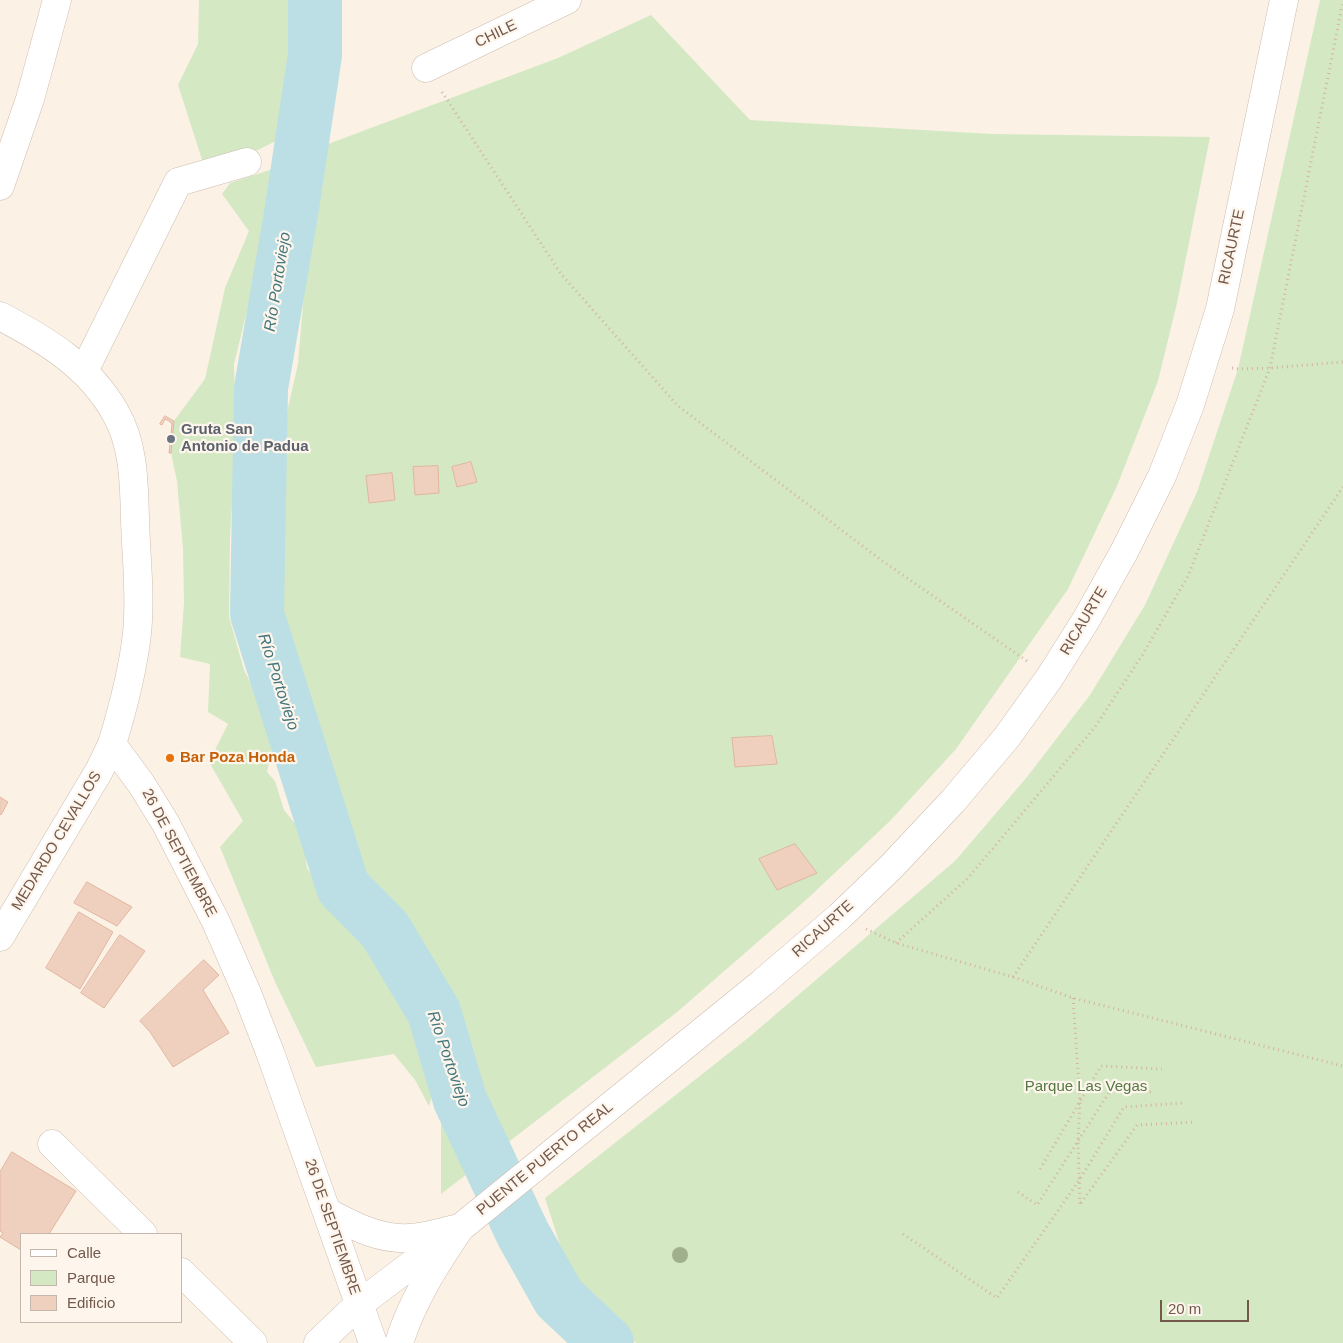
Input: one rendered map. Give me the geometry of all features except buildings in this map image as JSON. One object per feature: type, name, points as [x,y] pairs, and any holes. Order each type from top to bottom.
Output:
[{"type":"street","points":[[0,186],[30,99],[57,0]]},
{"type":"street","name":"CHILE","points":[[426,68],[567,0]]},
{"type":"street","name":"RICAURTE","points":[[630,1090],[762,983],[839,917],[892,866],[953,801],[1007,737],[1050,677],[1086,620],[1124,552],[1162,476],[1190,405],[1204,363],[1220,309],[1284,0]]},
{"type":"street","points":[[84,371],[178,182],[247,162]]},
{"type":"street","points":[[0,316],[52,345],[84,371],[109,402],[121,424],[128,447],[133,477],[138,607],[137,632],[133,663],[112,744]]},
{"type":"street","name":"MEDARDO CEVALLOS","points":[[0,936],[99,771],[112,744]]},
{"type":"street","name":"26 DE SEPTIEMBRE","points":[[112,744],[142,785],[166,824],[216,922],[254,1011],[373,1343]]},
{"type":"street","name":"PUENTE PUERTO REAL","points":[[318,1343],[358,1305],[460,1228],[630,1090]]},
{"type":"street","points":[[52,1144],[142,1233]]},
{"type":"street","points":[[327,1212],[355,1227],[383,1237],[411,1238],[460,1228]]},
{"type":"street","points":[[399,1343],[416,1298],[460,1228]]},
{"type":"street","points":[[182,1273],[253,1343]]},
{"type":"path","points":[[426,68],[561,274],[678,406],[881,560],[1050,677]]},
{"type":"path","points":[[1204,363],[1238,369],[1343,362]]},
{"type":"path","points":[[1013,977],[1343,487]]},
{"type":"path","points":[[839,917],[896,943],[1013,977],[1074,998],[1343,1066]]},
{"type":"path","points":[[1074,998],[1080,1101],[1078,1142],[1080,1204],[1137,1125],[1196,1122]]},
{"type":"path","points":[[1040,1169],[1101,1066],[1162,1069]]},
{"type":"path","points":[[1018,1192],[1037,1205],[1112,1088],[1151,1092]]},
{"type":"path","points":[[903,1234],[997,1298],[1080,1179],[1124,1107],[1184,1103]]},
{"type":"green space","points":[[199,0],[290,0],[293,34],[284,137],[207,175],[178,85],[198,44]]},
{"type":"green space","name":"Parque Las Vegas","points":[[1320,0],[1343,0],[1343,1343],[636,1343],[568,1270],[545,1198],[748,1038],[955,861],[1027,777],[1090,695],[1145,605],[1197,492],[1238,369]]},
{"type":"green space","points":[[651,15],[750,120],[992,134],[1210,137],[1177,303],[1158,381],[1117,486],[1068,589],[956,749],[890,821],[806,900],[676,1013],[441,1194],[441,993],[369,879],[328,785],[274,609],[271,482],[298,364],[306,269],[328,144],[558,58]]},
{"type":"green space","points":[[279,167],[274,200],[234,364],[236,444],[230,535],[229,617],[244,670],[262,706],[272,751],[267,772],[275,781],[284,810],[302,832],[307,868],[335,912],[384,949],[420,1022],[439,1071],[429,1106],[415,1080],[394,1054],[316,1067],[275,982],[220,847],[243,821],[209,762],[228,724],[208,712],[210,664],[180,657],[184,603],[183,549],[177,481],[171,453],[174,421],[205,379],[225,288],[249,231],[222,194],[230,183]]},
{"type":"waterway","name":"Río Portoviejo","points":[[315,0],[315,55],[291,214],[261,388],[257,614],[343,887],[385,930],[434,1012],[460,1100],[523,1234],[559,1298],[607,1343]]},
{"type":"place","name":"Gruta San Antonio de Padua","points":[[171,439]]},
{"type":"place","name":"Bar Poza Honda","points":[[170,758]]}]
